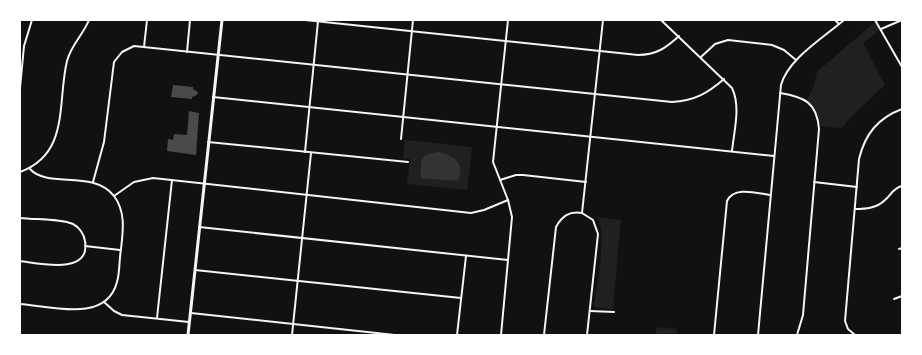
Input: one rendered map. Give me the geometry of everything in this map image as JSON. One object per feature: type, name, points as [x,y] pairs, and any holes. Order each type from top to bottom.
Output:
[{"type":"main road","points":[[188,335],[222,20]]},
{"type":"street","points":[[20,88],[24,46],[32,20]]},
{"type":"street","points":[[20,172],[30,169],[42,160],[56,137],[60,121],[68,59],[73,47],[84,31],[89,20]]},
{"type":"street","points":[[144,47],[147,20]]},
{"type":"street","points":[[187,52],[190,20]]},
{"type":"street","points":[[305,20],[647,55],[661,51],[679,36]]},
{"type":"street","points":[[401,139],[413,20]]},
{"type":"street","points":[[501,335],[512,225],[508,200],[493,162],[508,20]]},
{"type":"street","points":[[582,212],[603,20]]},
{"type":"street","points":[[661,20],[732,88],[736,100],[732,151]]},
{"type":"street","points":[[835,20],[839,24]]},
{"type":"street","points":[[758,335],[782,79],[786,71],[796,60],[844,20]]},
{"type":"street","points":[[875,20],[902,67]]},
{"type":"street","points":[[881,29],[902,20]]},
{"type":"street","points":[[305,152],[318,21]]},
{"type":"street","points":[[701,57],[715,44],[728,40],[772,45],[784,50],[796,60]]},
{"type":"street","points":[[93,182],[104,142],[114,62],[119,55],[134,46],[683,102],[703,95],[724,79]]},
{"type":"street","points":[[780,94],[797,96],[807,100],[817,114],[819,129],[802,315],[797,335]]},
{"type":"street","points":[[213,97],[774,156]]},
{"type":"street","points":[[855,335],[848,329],[845,321],[861,153],[868,135],[882,119],[902,109]]},
{"type":"street","points":[[208,142],[408,162]]},
{"type":"street","points":[[292,335],[312,153]]},
{"type":"street","points":[[20,304],[82,311],[104,302],[111,294],[117,282],[121,250],[123,218],[120,207],[114,196],[93,182],[39,176],[30,169]]},
{"type":"street","points":[[500,180],[516,175],[524,175],[586,182]]},
{"type":"street","points":[[114,196],[128,185],[141,179],[153,178],[471,213],[484,210],[508,200]]},
{"type":"street","points":[[157,318],[172,180]]},
{"type":"street","points":[[814,182],[857,186]]},
{"type":"street","points":[[855,209],[878,206],[886,200],[893,190],[902,186]]},
{"type":"street","points":[[714,335],[727,201],[732,194],[738,192],[770,195]]},
{"type":"street","points":[[544,335],[556,227],[566,215],[576,212],[582,212],[593,220],[598,234],[587,335]]},
{"type":"street","points":[[20,218],[72,224],[79,228],[84,235],[85,246],[81,257],[70,265],[20,261]]},
{"type":"street","points":[[199,227],[508,260]]},
{"type":"street","points":[[85,246],[121,250]]},
{"type":"street","points":[[457,335],[466,256]]},
{"type":"street","points":[[195,270],[461,298]]},
{"type":"street","points":[[894,299],[902,296]]},
{"type":"street","points":[[104,302],[118,314],[190,322]]},
{"type":"street","points":[[590,311],[614,312]]},
{"type":"street","points":[[191,313],[395,335]]},
{"type":"shaded area","points":[[876,21],[881,29],[863,43],[885,85],[854,114],[842,128],[819,126],[819,121],[807,100],[815,83],[817,72]]},
{"type":"shaded area","points":[[405,140],[472,147],[467,190],[407,184],[410,159],[403,158]]},
{"type":"shaded area","points":[[438,152],[449,155],[457,161],[460,170],[458,181],[421,178],[421,162],[425,155]]},
{"type":"shaded area","points":[[597,217],[621,220],[613,308],[611,309],[594,307],[601,247],[600,225]]},
{"type":"shaded area","points":[[656,328],[677,329],[676,335],[656,335]]},
{"type":"building","points":[[173,85],[193,87],[193,89],[198,92],[197,95],[192,97],[192,99],[171,97]]},
{"type":"building","points":[[189,111],[199,113],[196,155],[167,151],[168,139],[173,140],[174,134],[187,135]]}]
